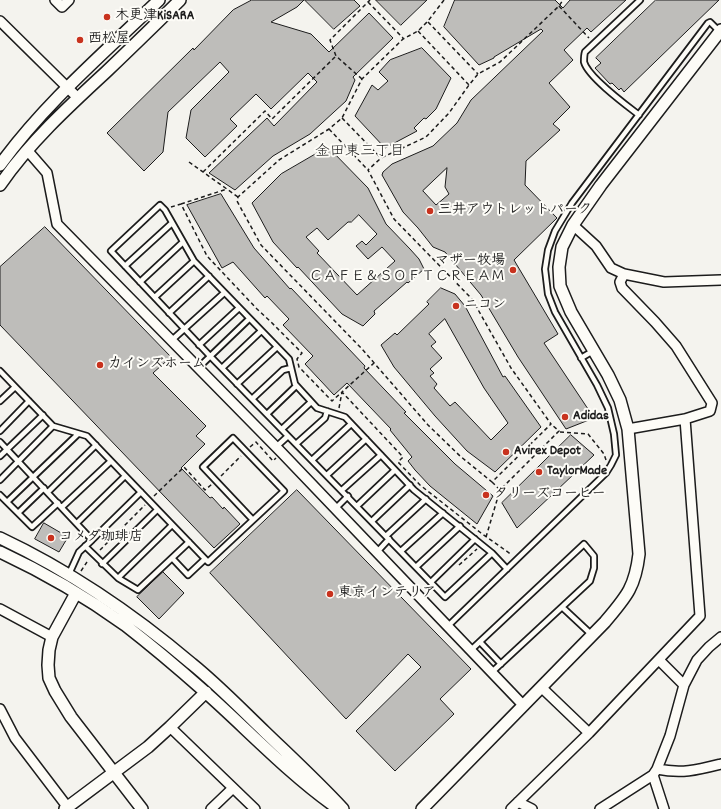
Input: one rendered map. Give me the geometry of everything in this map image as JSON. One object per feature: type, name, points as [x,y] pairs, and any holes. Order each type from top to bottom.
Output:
[{"type":"street","points":[[55,0],[62,7],[69,0]]},
{"type":"street","points":[[0,165],[33,123],[68,87],[159,0]]},
{"type":"street","points":[[0,186],[27,150],[78,98],[180,0]]},
{"type":"street","points":[[0,21],[78,98]]},
{"type":"street","points":[[422,809],[592,635],[626,597],[637,571],[640,554],[628,430],[620,400],[608,375],[571,312],[560,286],[559,268],[562,247],[574,224],[601,185],[720,31]]},
{"type":"street","points":[[27,150],[47,173],[57,224],[276,447],[523,705]]},
{"type":"street","points":[[574,224],[596,246],[611,268],[624,274],[664,282],[721,280]]},
{"type":"street","points":[[624,274],[620,282],[622,288],[676,346],[712,403],[710,411],[685,419],[628,430]]},
{"type":"street","points":[[511,809],[588,734],[700,616],[685,419]]},
{"type":"street","points":[[0,538],[75,573],[193,664],[317,781],[343,809]]},
{"type":"street","points":[[0,552],[76,593],[124,625],[206,692],[263,747],[311,789],[338,809]]},
{"type":"street","points":[[76,593],[52,637],[49,650],[49,678],[71,717],[142,809]]},
{"type":"street","points":[[1,612],[52,637]]},
{"type":"street","points":[[600,809],[655,772],[670,736],[684,685],[697,660],[709,646],[721,637]]},
{"type":"street","points":[[659,660],[684,685]]},
{"type":"street","points":[[541,687],[588,734]]},
{"type":"street","points":[[0,711],[15,738],[67,808],[148,747],[206,692]]},
{"type":"street","points":[[170,727],[255,809]]},
{"type":"street","points":[[655,772],[694,771],[721,764]]},
{"type":"street","points":[[655,772],[664,809]]},
{"type":"street","points":[[211,809],[233,788]]},
{"type":"street","points":[[518,802],[532,809]]},
{"type":"lane","points":[[639,115],[612,95],[590,72],[584,62],[584,57],[585,52],[640,0]]},
{"type":"lane","points":[[448,626],[606,473],[611,465],[616,454],[614,434],[608,408],[597,385],[555,312],[548,294],[545,269],[548,250],[555,231],[572,203],[708,23],[710,22],[720,31]]},
{"type":"lane","points":[[492,553],[445,597],[199,345],[110,251],[160,205],[165,210],[194,261],[289,359],[294,384],[311,402],[317,408],[345,417],[410,485],[492,553],[507,569]]},
{"type":"lane","points":[[125,266],[172,223]]},
{"type":"lane","points":[[140,282],[183,242]]},
{"type":"lane","points":[[155,297],[194,261]]},
{"type":"lane","points":[[170,313],[209,276]]},
{"type":"lane","points":[[172,340],[224,293]]},
{"type":"lane","points":[[199,345],[239,308]]},
{"type":"lane","points":[[198,368],[249,319]]},
{"type":"lane","points":[[222,368],[262,331]]},
{"type":"lane","points":[[237,384],[277,347]]},
{"type":"lane","points":[[581,358],[594,351]]},
{"type":"lane","points":[[252,399],[283,370],[291,368]]},
{"type":"lane","points":[[0,372],[53,426],[87,436],[208,562],[253,520],[284,491],[233,438],[203,467],[253,520]]},
{"type":"lane","points":[[267,414],[296,386]]},
{"type":"lane","points":[[0,401],[15,387]]},
{"type":"lane","points":[[0,431],[29,401]]},
{"type":"lane","points":[[282,429],[311,402]]},
{"type":"lane","points":[[296,444],[325,418],[327,411]]},
{"type":"lane","points":[[0,456],[43,415]]},
{"type":"lane","points":[[312,460],[351,424]]},
{"type":"lane","points":[[0,480],[53,426]]},
{"type":"lane","points":[[7,502],[78,434]]},
{"type":"lane","points":[[276,447],[288,436]]},
{"type":"lane","points":[[327,475],[366,439]]},
{"type":"lane","points":[[0,442],[92,540]]},
{"type":"lane","points":[[48,492],[96,445]]},
{"type":"lane","points":[[342,490],[381,455]]},
{"type":"lane","points":[[62,507],[111,461]]},
{"type":"lane","points":[[357,506],[395,470]]},
{"type":"lane","points":[[77,523],[125,476]]},
{"type":"lane","points":[[372,521],[410,485]]},
{"type":"lane","points":[[18,513],[44,488]]},
{"type":"lane","points":[[75,573],[79,552],[141,492]]},
{"type":"lane","points":[[0,495],[32,527],[58,503]]},
{"type":"lane","points":[[335,509],[348,496]]},
{"type":"lane","points":[[377,552],[388,538],[426,499]]},
{"type":"lane","points":[[102,564],[158,510]]},
{"type":"lane","points":[[401,551],[443,513]]},
{"type":"lane","points":[[118,578],[172,525]]},
{"type":"lane","points":[[416,566],[460,526]]},
{"type":"lane","points":[[431,582],[475,539]]},
{"type":"lane","points":[[85,546],[118,578],[138,590],[189,542]]},
{"type":"lane","points":[[472,650],[584,544],[594,556],[594,568],[590,581],[492,672]]},
{"type":"lane","points":[[172,558],[188,575],[205,559]]},
{"type":"lane","points":[[562,607],[592,635]]},
{"type":"lane","points":[[480,642],[501,664]]},
{"type":"path","points":[[444,0],[428,21],[418,31],[403,38],[362,78],[342,118],[329,129],[279,160],[238,197],[237,201],[261,244],[374,363],[428,425],[460,456],[500,490]]},
{"type":"path","points":[[368,170],[381,158],[426,137],[449,113],[478,74],[500,62],[559,6],[563,0]]},
{"type":"path","points":[[362,78],[336,56],[330,40],[369,1],[403,38]]},
{"type":"path","points":[[559,6],[590,38]]},
{"type":"path","points":[[428,21],[478,74]]},
{"type":"path","points":[[418,31],[469,85]]},
{"type":"path","points":[[203,172],[265,111],[272,119],[336,56]]},
{"type":"path","points":[[342,118],[381,158]]},
{"type":"path","points":[[329,129],[368,170],[394,219],[472,298],[511,368],[551,424],[559,431],[588,434],[604,454],[606,462]]},
{"type":"path","points":[[190,162],[238,197]]},
{"type":"path","points":[[170,208],[227,189]]},
{"type":"path","points":[[181,204],[207,256],[257,309],[302,353],[296,359],[299,367],[332,401],[374,363]]},
{"type":"path","points":[[338,412],[342,392]]},
{"type":"path","points":[[342,392],[403,457],[398,462],[420,485],[486,537],[512,555]]},
{"type":"path","points":[[492,482],[551,424]]},
{"type":"path","points":[[485,541],[500,490],[559,431]]},
{"type":"path","points":[[250,447],[256,442],[273,461],[276,458]]},
{"type":"path","points":[[220,477],[242,456]]},
{"type":"path","points":[[154,496],[184,467],[205,490],[212,484]]},
{"type":"path","points":[[98,551],[145,505]]},
{"type":"path","points":[[75,573],[87,562]]},
{"type":"building","points":[[252,0],[304,0],[297,7],[271,22],[311,34],[329,52],[369,13],[393,38],[353,77],[355,80],[346,101],[310,134],[273,156],[235,190],[209,173],[267,118],[274,126],[317,82],[308,73],[271,109],[256,94],[230,119],[237,126],[205,157],[186,138],[191,110],[229,72],[220,62],[168,112],[163,152],[144,171],[107,133],[193,48],[194,50],[233,10]]},
{"type":"building","points":[[305,0],[354,0],[360,6],[334,29]]},
{"type":"building","points":[[376,0],[427,0],[401,25]]},
{"type":"building","points":[[455,0],[555,0],[563,8],[570,0],[626,0],[591,32],[587,28],[564,50],[573,60],[549,83],[570,107],[553,124],[560,130],[526,161],[525,185],[557,218],[514,260],[558,334],[544,343],[594,418],[566,429],[518,357],[481,295],[445,252],[433,247],[403,212],[382,175],[383,172],[392,164],[433,146],[457,123],[471,100],[543,31],[541,29],[494,58],[479,65],[444,27]],"holes":[[[447,168],[445,187],[449,194],[436,205],[423,191]]]},
{"type":"building","points":[[656,0],[719,0],[624,92],[621,88],[619,90],[612,83],[610,84],[595,68],[601,63],[596,58]]},
{"type":"building","points":[[422,48],[451,78],[436,109],[414,128],[417,131],[385,148],[355,116],[372,85],[378,90],[388,81],[379,72],[390,60]]},
{"type":"building","points":[[328,147],[368,188],[386,224],[419,259],[424,269],[374,311],[375,314],[363,326],[342,314],[273,242],[252,203],[281,174]],"holes":[[[359,215],[377,234],[366,245],[362,241],[356,246],[368,259],[382,247],[395,261],[357,295],[317,253],[319,251],[306,237],[317,228],[328,240],[348,222],[351,222]]]},
{"type":"building","points":[[221,194],[254,248],[290,289],[291,288],[365,366],[364,368],[406,412],[404,413],[455,464],[493,496],[477,524],[430,486],[415,470],[408,461],[412,457],[390,430],[391,429],[347,383],[334,395],[305,364],[313,356],[283,325],[289,319],[267,296],[265,298],[233,262],[222,268],[187,205]]},
{"type":"building","name":"カインズホーム","points":[[45,227],[171,357],[153,373],[206,426],[196,436],[205,444],[181,468],[210,498],[212,497],[223,509],[224,507],[240,524],[214,548],[0,325],[0,267]]},
{"type":"building","points":[[441,288],[455,294],[465,306],[503,377],[505,376],[541,427],[495,472],[467,451],[435,416],[394,367],[381,345],[395,333],[397,335],[429,304],[427,302]],"holes":[[[445,319],[484,388],[508,423],[491,440],[455,402],[450,406],[434,388],[437,384],[430,376],[434,373],[430,369],[442,358],[431,346],[436,342],[429,334]]]},
{"type":"building","points":[[571,435],[594,455],[517,528],[502,503]]},
{"type":"building","points":[[297,490],[471,669],[440,699],[454,714],[395,771],[356,731],[421,667],[408,654],[346,719],[210,573]]},
{"type":"building","name":"コメダ珈琲店","points":[[44,523],[68,537],[59,552],[35,539]]},
{"type":"building","points":[[163,572],[184,593],[159,619],[137,597]]},
{"type":"place","name":"木更津KiSARA","points":[[107,17]]},
{"type":"place","name":"西松屋","points":[[80,40]]},
{"type":"place","name":"三井アウトレットパーク","points":[[430,211]]},
{"type":"place","name":"マザー牧場 ＣＡＦＥ＆ＳＯＦＴＣＲＥＡＭ","points":[[513,270]]},
{"type":"place","name":"ニコン","points":[[456,306]]},
{"type":"place","name":"カインズホーム","points":[[100,365]]},
{"type":"place","name":"Adidas","points":[[565,417]]},
{"type":"place","name":"Avirex Depot","points":[[506,452]]},
{"type":"place","name":"TaylorMade","points":[[539,472]]},
{"type":"place","name":"タリーズコーヒー","points":[[486,495]]},
{"type":"place","name":"コメダ珈琲店","points":[[51,538]]},
{"type":"place","name":"東京インテリア","points":[[330,594]]},
{"type":"district","name":"金田東三丁目","points":[[360,153]]}]
